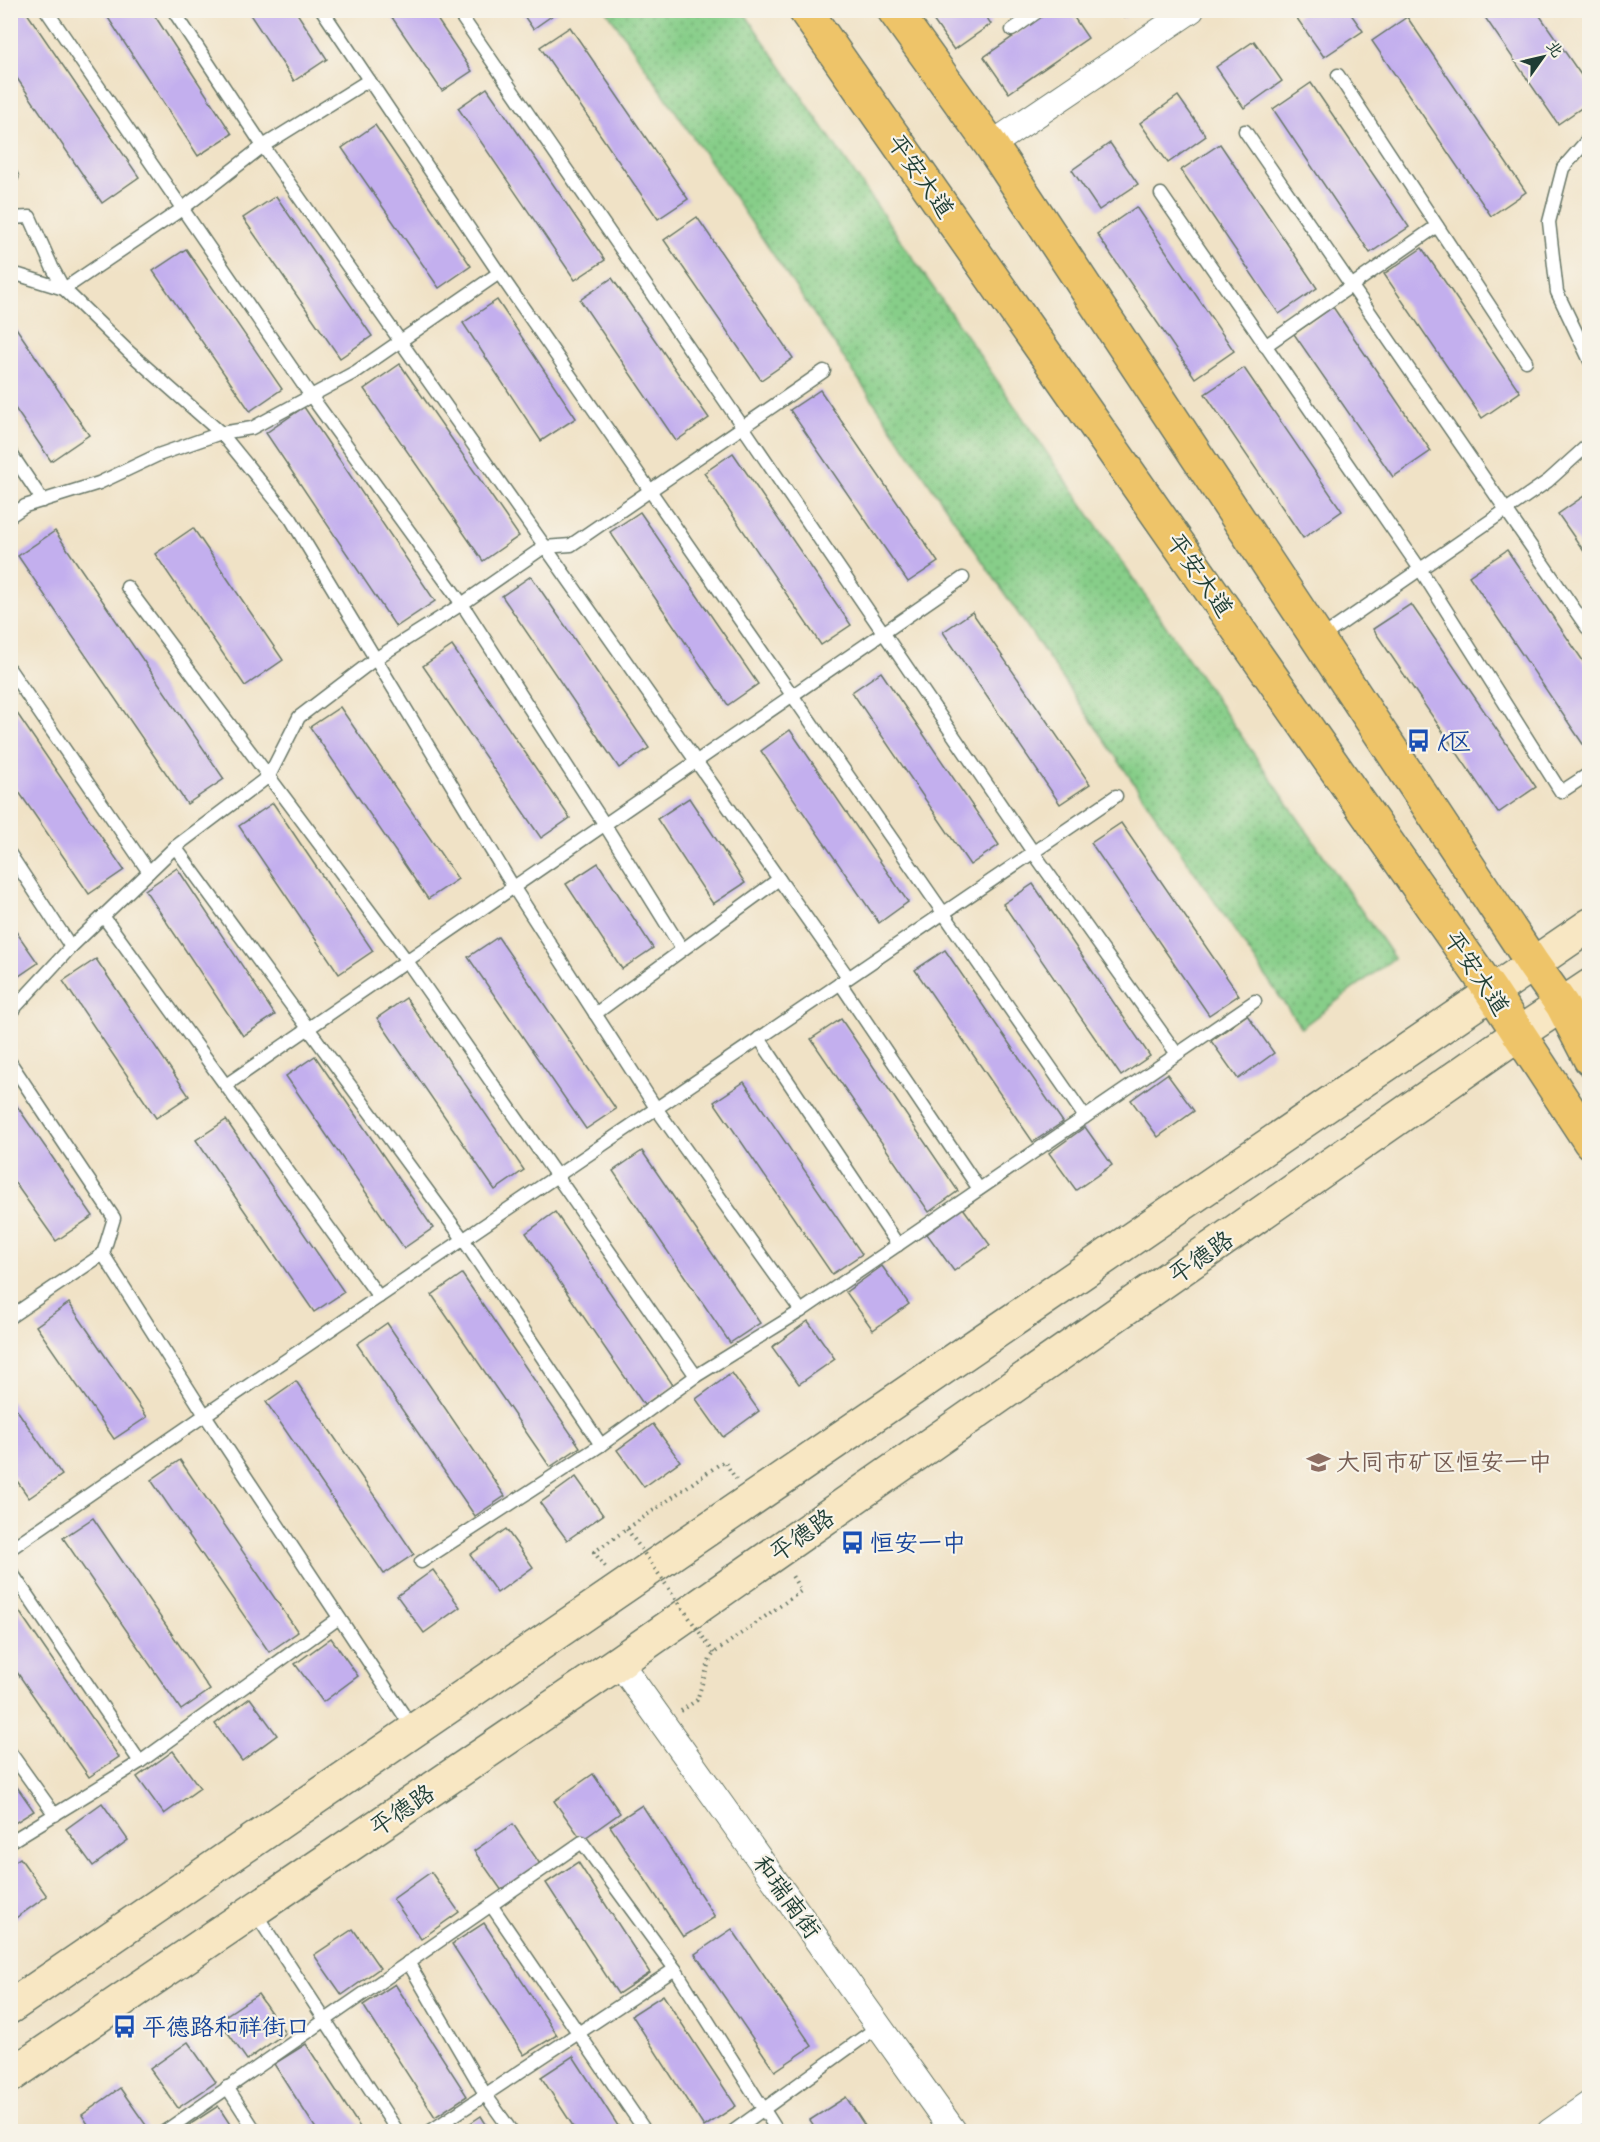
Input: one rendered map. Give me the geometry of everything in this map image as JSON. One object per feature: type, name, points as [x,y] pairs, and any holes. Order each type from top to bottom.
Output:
[{"type":"main road","name":"平安大道","points":[[805,10],[1491,991],[1590,1142]]},
{"type":"main road","points":[[894,10],[991,145],[1562,1005],[1590,1059]]},
{"type":"main road","points":[[10,2007],[1491,991],[1590,926]]},
{"type":"main road","name":"平德路","points":[[10,2076],[619,1662],[1590,986]]},
{"type":"street","points":[[991,145],[1191,10]]},
{"type":"street","name":"和瑞南街","points":[[619,1662],[954,2132]]},
{"type":"street","points":[[1550,2132],[1590,2104]]},
{"type":"lane","points":[[46,10],[311,396],[462,604],[682,949]]},
{"type":"lane","points":[[173,10],[263,146],[779,879],[979,1190]]},
{"type":"lane","points":[[322,10],[499,273],[1085,1117]]},
{"type":"lane","points":[[456,10],[1033,852],[1177,1054]]},
{"type":"lane","points":[[1012,30],[1040,10]]},
{"type":"lane","points":[[1338,75],[1526,361]]},
{"type":"lane","points":[[64,289],[182,208],[263,146],[369,80]]},
{"type":"lane","points":[[1245,131],[1590,632]]},
{"type":"lane","points":[[1590,137],[1563,168],[1549,222],[1557,292],[1590,361]]},
{"type":"lane","points":[[10,173],[12,177],[10,179]]},
{"type":"lane","points":[[1161,194],[1420,569],[1561,792],[1590,773]]},
{"type":"lane","points":[[10,218],[30,217],[64,289],[129,352],[221,433],[291,519],[514,888],[595,1014],[656,1108],[801,1311]]},
{"type":"lane","points":[[1266,346],[1437,226]]},
{"type":"lane","points":[[10,516],[25,506],[99,483],[158,455],[221,433],[252,428],[357,371],[499,273]]},
{"type":"lane","points":[[10,275],[19,275],[64,289]]},
{"type":"lane","points":[[10,1013],[70,947],[175,847],[269,776],[299,717],[375,659],[462,604],[544,547],[571,545],[824,371]]},
{"type":"lane","points":[[1318,639],[1548,481],[1589,445]]},
{"type":"lane","points":[[10,452],[43,501]]},
{"type":"lane","points":[[226,1085],[963,578]]},
{"type":"lane","points":[[127,587],[407,961],[696,1376]]},
{"type":"lane","points":[[10,670],[149,872]]},
{"type":"lane","points":[[10,1549],[556,1175],[1116,796]]},
{"type":"lane","points":[[175,847],[463,1239],[601,1445]]},
{"type":"lane","points":[[10,854],[70,947]]},
{"type":"lane","points":[[595,1014],[779,879]]},
{"type":"lane","points":[[103,916],[378,1297]]},
{"type":"lane","points":[[421,1562],[601,1445],[696,1376],[801,1311],[1255,1001]]},
{"type":"lane","points":[[759,1038],[898,1245]]},
{"type":"lane","points":[[10,1062],[114,1218],[103,1254],[10,1317]]},
{"type":"lane","points":[[103,1254],[205,1415],[414,1730]]},
{"type":"lane","points":[[10,1570],[140,1762]]},
{"type":"lane","points":[[10,1842],[140,1762],[339,1618]]},
{"type":"lane","points":[[10,1752],[55,1815]]},
{"type":"lane","points":[[164,2132],[582,1842],[675,1969],[778,2132]]},
{"type":"lane","points":[[491,1905],[646,2132]]},
{"type":"lane","points":[[254,1910],[398,2132]]},
{"type":"lane","points":[[408,1962],[485,2094],[512,2132]]},
{"type":"lane","points":[[429,2132],[675,1969]]},
{"type":"lane","points":[[732,2132],[879,2026]]},
{"type":"lane","points":[[227,2087],[256,2132]]},
{"type":"path","points":[[594,1552],[724,1461]]},
{"type":"path","points":[[627,1529],[714,1653]]},
{"type":"path","points":[[697,1700],[714,1653],[801,1591]]},
{"type":"green space","points":[[607,11],[743,11],[1394,958],[1301,1028]]},
{"type":"building","points":[[10,10],[25,10],[139,177],[102,203],[10,68]]},
{"type":"building","points":[[103,10],[151,10],[232,134],[198,156]]},
{"type":"building","points":[[247,10],[295,10],[327,59],[294,81]]},
{"type":"building","points":[[387,10],[431,10],[472,71],[442,91]]},
{"type":"building","points":[[520,10],[560,10],[533,29]]},
{"type":"building","points":[[926,10],[982,10],[991,24],[954,50]]},
{"type":"building","points":[[1051,10],[1069,10],[1088,38],[1009,93],[984,57]]},
{"type":"building","points":[[1118,10],[1135,10],[1124,18]]},
{"type":"building","points":[[1306,10],[1348,10],[1363,31],[1324,57],[1296,17]]},
{"type":"building","points":[[1480,10],[1536,10],[1590,88],[1590,102],[1558,124]]},
{"type":"building","points":[[1407,17],[1526,192],[1491,216],[1372,41]]},
{"type":"building","points":[[570,27],[688,199],[658,219],[540,47]]},
{"type":"building","points":[[1254,41],[1282,81],[1244,108],[1216,67]]},
{"type":"building","points":[[1311,83],[1409,227],[1370,253],[1273,109]]},
{"type":"building","points":[[487,88],[605,260],[575,280],[458,108]]},
{"type":"building","points":[[1178,96],[1206,136],[1168,163],[1140,123]]},
{"type":"building","points":[[375,125],[471,266],[439,288],[342,148]]},
{"type":"building","points":[[1110,143],[1138,184],[1099,210],[1072,170]]},
{"type":"building","points":[[1220,144],[1317,288],[1279,314],[1181,170]]},
{"type":"building","points":[[276,196],[372,336],[340,358],[243,218]]},
{"type":"building","points":[[1136,207],[1234,351],[1195,378],[1097,234]]},
{"type":"building","points":[[697,217],[793,358],[761,380],[664,240]]},
{"type":"building","points":[[1422,248],[1520,392],[1482,418],[1384,274]]},
{"type":"building","points":[[186,249],[282,389],[250,411],[153,271]]},
{"type":"building","points":[[612,278],[709,418],[676,441],[580,300]]},
{"type":"building","points":[[497,300],[576,418],[541,441],[463,323]]},
{"type":"building","points":[[1333,307],[1431,451],[1393,477],[1294,334]]},
{"type":"building","points":[[10,319],[89,435],[51,461],[10,401]]},
{"type":"building","points":[[400,364],[519,536],[483,561],[364,389]]},
{"type":"building","points":[[1244,368],[1342,511],[1303,538],[1205,394]]},
{"type":"building","points":[[820,390],[938,562],[908,582],[790,410]]},
{"type":"building","points":[[304,407],[435,601],[396,627],[266,433]]},
{"type":"building","points":[[733,453],[851,625],[821,645],[704,473]]},
{"type":"building","points":[[1590,492],[1590,560],[1558,514]]},
{"type":"building","points":[[640,512],[758,684],[728,705],[610,532]]},
{"type":"building","points":[[193,528],[283,660],[245,686],[155,554]]},
{"type":"building","points":[[55,531],[224,779],[187,804],[18,556]]},
{"type":"building","points":[[1507,550],[1590,671],[1590,749],[1587,750],[1469,576]]},
{"type":"building","points":[[531,576],[649,748],[619,768],[502,596]]},
{"type":"building","points":[[1411,604],[1536,787],[1498,813],[1373,629]]},
{"type":"building","points":[[972,612],[1090,784],[1060,804],[943,632]]},
{"type":"building","points":[[452,646],[570,818],[541,838],[423,666]]},
{"type":"building","points":[[881,672],[999,845],[970,865],[852,692]]},
{"type":"building","points":[[10,703],[124,870],[89,894],[10,779]]},
{"type":"building","points":[[340,707],[458,879],[428,899],[310,727]]},
{"type":"building","points":[[790,730],[908,902],[879,923],[761,751]]},
{"type":"building","points":[[689,798],[745,883],[713,904],[657,819]]},
{"type":"building","points":[[273,803],[373,951],[339,974],[239,826]]},
{"type":"building","points":[[1121,823],[1239,995],[1209,1015],[1091,843]]},
{"type":"building","points":[[598,863],[653,948],[622,969],[566,884]]},
{"type":"building","points":[[177,868],[275,1015],[243,1036],[145,890]]},
{"type":"building","points":[[1033,884],[1150,1056],[1121,1076],[1003,904]]},
{"type":"building","points":[[10,923],[38,963],[10,982]]},
{"type":"building","points":[[498,937],[616,1109],[586,1129],[468,957]]},
{"type":"building","points":[[945,950],[1063,1122],[1033,1142],[915,970]]},
{"type":"building","points":[[96,959],[189,1096],[156,1118],[63,981]]},
{"type":"building","points":[[406,998],[524,1170],[495,1190],[377,1018]]},
{"type":"building","points":[[1247,1015],[1274,1053],[1238,1079],[1211,1041]]},
{"type":"building","points":[[841,1019],[958,1191],[929,1212],[811,1039]]},
{"type":"building","points":[[315,1056],[433,1228],[404,1248],[286,1076]]},
{"type":"building","points":[[1167,1074],[1194,1111],[1158,1137],[1131,1100]]},
{"type":"building","points":[[744,1082],[862,1254],[832,1274],[714,1102]]},
{"type":"building","points":[[10,1096],[93,1216],[56,1241],[10,1176]]},
{"type":"building","points":[[226,1120],[344,1292],[314,1312],[196,1140]]},
{"type":"building","points":[[1085,1127],[1112,1165],[1076,1190],[1049,1153]]},
{"type":"building","points":[[642,1151],[760,1323],[730,1343],[613,1171]]},
{"type":"building","points":[[963,1208],[990,1245],[954,1271],[927,1234]]},
{"type":"building","points":[[555,1212],[673,1385],[644,1405],[526,1233]]},
{"type":"building","points":[[882,1266],[909,1304],[873,1330],[846,1292]]},
{"type":"building","points":[[462,1274],[580,1447],[550,1467],[432,1295]]},
{"type":"building","points":[[69,1303],[147,1417],[114,1439],[36,1326]]},
{"type":"building","points":[[808,1321],[835,1359],[799,1384],[772,1347]]},
{"type":"building","points":[[387,1323],[505,1496],[475,1516],[357,1344]]},
{"type":"building","points":[[732,1373],[759,1411],[723,1437],[696,1399]]},
{"type":"building","points":[[296,1381],[414,1554],[384,1574],[266,1402]]},
{"type":"building","points":[[10,1400],[62,1475],[29,1498],[10,1471]]},
{"type":"building","points":[[653,1424],[680,1461],[644,1487],[617,1450]]},
{"type":"building","points":[[180,1460],[298,1632],[269,1652],[151,1480]]},
{"type":"building","points":[[576,1477],[603,1515],[567,1540],[540,1503]]},
{"type":"building","points":[[93,1518],[210,1690],[181,1710],[63,1538]]},
{"type":"building","points":[[506,1529],[533,1567],[497,1593],[470,1555]]},
{"type":"building","points":[[433,1570],[460,1607],[424,1633],[397,1596]]},
{"type":"building","points":[[10,1598],[119,1757],[89,1777],[10,1662]]},
{"type":"building","points":[[331,1638],[358,1676],[323,1702],[295,1664]]},
{"type":"building","points":[[250,1698],[277,1735],[242,1761],[215,1724]]},
{"type":"building","points":[[173,1751],[200,1788],[164,1814],[137,1777]]},
{"type":"building","points":[[593,1774],[620,1813],[582,1840],[554,1801]]},
{"type":"building","points":[[10,1777],[34,1811],[10,1826]]},
{"type":"building","points":[[102,1803],[128,1840],[93,1866],[66,1829]]},
{"type":"building","points":[[642,1805],[715,1917],[683,1937],[610,1826]]},
{"type":"building","points":[[513,1824],[540,1864],[502,1891],[474,1851]]},
{"type":"building","points":[[20,1858],[47,1896],[10,1922],[10,1865]]},
{"type":"building","points":[[578,1862],[650,1973],[618,1994],[546,1883]]},
{"type":"building","points":[[431,1872],[459,1912],[421,1939],[393,1899]]},
{"type":"building","points":[[484,1923],[557,2035],[524,2055],[452,1944]]},
{"type":"building","points":[[353,1929],[380,1968],[342,1995],[314,1955]]},
{"type":"building","points":[[732,1929],[812,2046],[775,2071],[695,1954]]},
{"type":"building","points":[[395,1984],[467,2096],[435,2117],[363,2005]]},
{"type":"building","points":[[258,1994],[285,2033],[247,2060],[219,2020]]},
{"type":"building","points":[[663,1995],[736,2106],[704,2127],[632,2015]]},
{"type":"building","points":[[188,2042],[216,2082],[178,2108],[150,2069]]},
{"type":"building","points":[[306,2044],[363,2132],[318,2132],[274,2064]]},
{"type":"building","points":[[573,2056],[622,2132],[577,2132],[541,2077]]},
{"type":"building","points":[[120,2088],[148,2128],[143,2132],[93,2132],[82,2115]]},
{"type":"building","points":[[846,2097],[869,2132],[818,2132],[810,2120]]},
{"type":"building","points":[[218,2106],[235,2132],[190,2132],[186,2127]]},
{"type":"building","points":[[481,2116],[491,2132],[457,2132]]},
{"type":"place","name":"K区","points":[[1418,741]]},
{"type":"place","name":"大同市矿区恒安一中","points":[[1318,1462]]},
{"type":"place","name":"恒安一中","points":[[852,1543]]},
{"type":"place","name":"平德路和祥街口","points":[[124,2027]]}]
